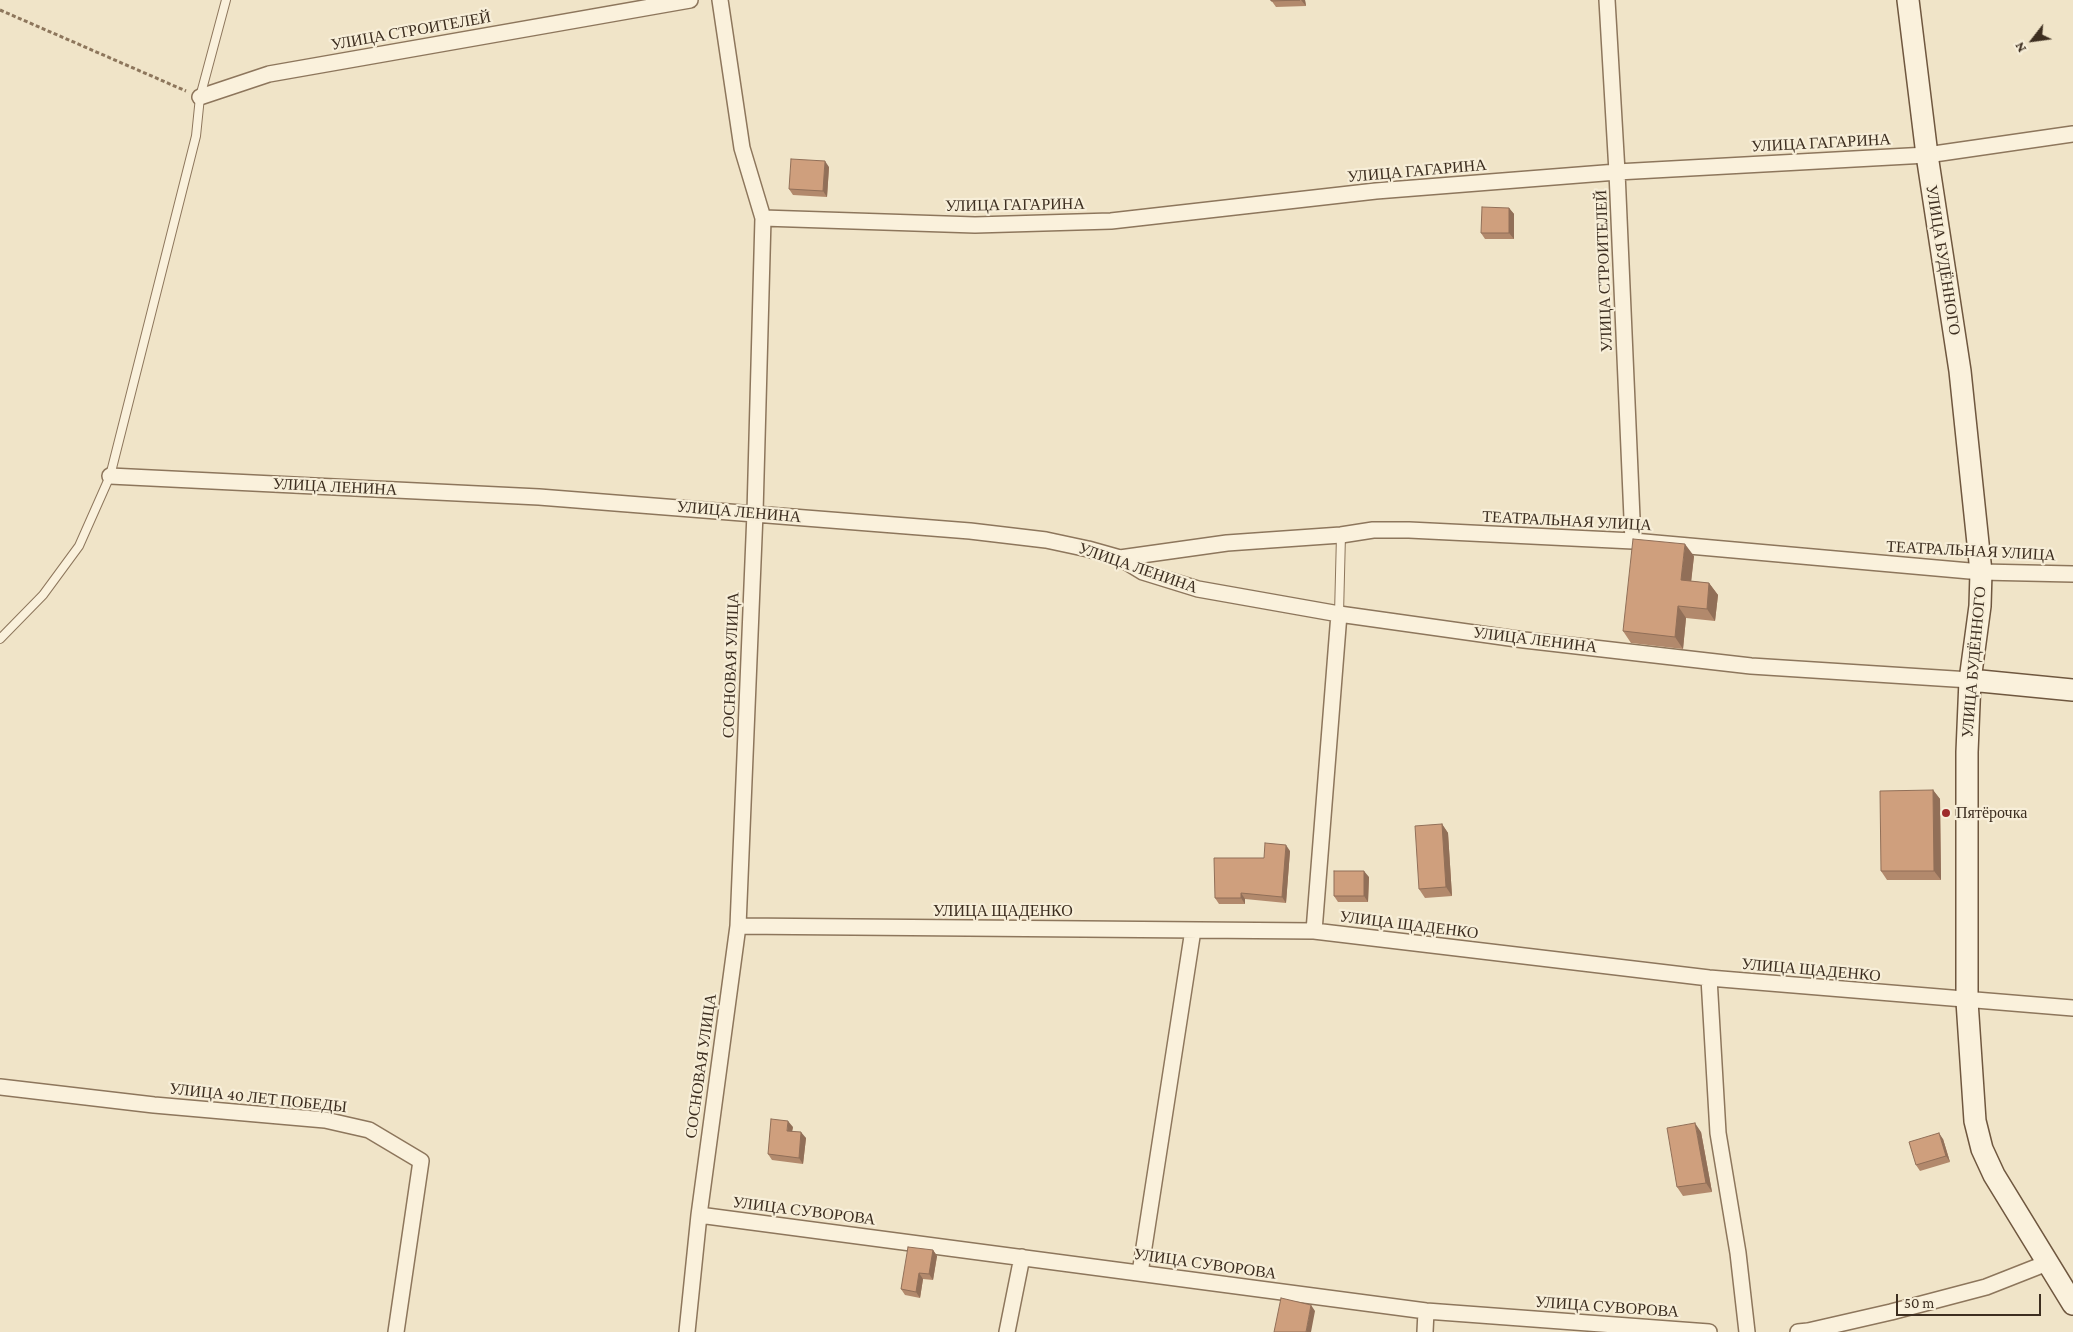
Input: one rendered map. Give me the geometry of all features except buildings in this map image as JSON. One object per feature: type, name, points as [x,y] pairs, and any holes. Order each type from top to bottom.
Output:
[{"type":"main road","name":"УЛИЦА БУДЁННОГО","points":[[1908,0],[1926,155],[1960,371],[1982,572],[1980,606],[1970,680],[1967,752],[1967,1000],[1975,1121],[1982,1149],[1994,1176],[2073,1304]]},
{"type":"main road","name":"УЛИЦА ЛЕНИНА","points":[[1970,680],[2073,690]]},
{"type":"street","name":"УЛИЦА СТРОИТЕЛЕЙ","points":[[200,97],[269,74],[690,0]]},
{"type":"street","name":"СОСНОВАЯ УЛИЦА","points":[[687,1332],[698,1215],[738,926],[755,513],[763,218],[742,148],[720,0]]},
{"type":"street","name":"УЛИЦА СТРОИТЕЛЕЙ","points":[[1607,0],[1617,172],[1633,541]]},
{"type":"street","name":"УЛИЦА ГАГАРИНА","points":[[763,218],[975,225],[1111,221],[1376,191],[1617,172],[1926,155],[2073,134]]},
{"type":"street","name":"УЛИЦА ЛЕНИНА","points":[[110,476],[539,497],[970,531],[1046,540],[1120,558],[1144,572],[1198,588],[1339,614],[1524,640],[1751,666],[1970,680]]},
{"type":"street","name":"ТЕАТРАЛЬНАЯ УЛИЦА","points":[[1120,558],[1228,543],[1341,535],[1373,530],[1409,530],[1633,541],[1982,572],[2073,574]]},
{"type":"street","points":[[1314,931],[1339,614]]},
{"type":"street","name":"УЛИЦА ЩАДЕНКО","points":[[738,926],[1314,931],[1709,978],[2073,1008]]},
{"type":"street","points":[[1140,1273],[1193,930]]},
{"type":"street","points":[[1709,978],[1718,1133],[1738,1253],[1747,1332]]},
{"type":"street","name":"УЛИЦА 40 ЛЕТ ПОБЕДЫ","points":[[0,1086],[154,1105],[325,1120],[369,1130],[421,1161],[396,1332]]},
{"type":"street","name":"УЛИЦА СУВОРОВА","points":[[698,1215],[1426,1311],[1709,1332]]},
{"type":"street","points":[[1007,1332],[1022,1257]]},
{"type":"street","points":[[1798,1332],[1808,1332],[1986,1286],[2047,1263]]},
{"type":"street","points":[[1426,1311],[1426,1332]]},
{"type":"lane","points":[[0,639],[42,595],[79,546],[110,476],[196,136],[200,97],[226,0]]},
{"type":"lane","points":[[1339,614],[1341,535]]},
{"type":"path","points":[[0,10],[200,97]]},
{"type":"place","name":"Пятёрочка","points":[[1946,813]]}]
